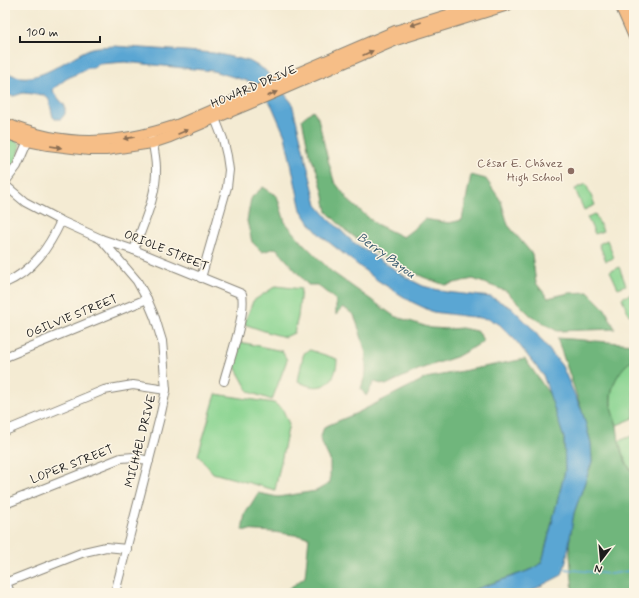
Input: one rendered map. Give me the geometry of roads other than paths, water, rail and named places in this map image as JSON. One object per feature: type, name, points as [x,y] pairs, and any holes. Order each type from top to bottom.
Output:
[{"type":"main road","name":"HOWARD DRIVE","points":[[5,133],[67,140],[106,150],[152,138],[170,137],[213,114],[397,35],[453,13],[480,5]]},
{"type":"main road","name":"HOWARD DRIVE","points":[[453,13],[508,5]]},
{"type":"main road","points":[[620,5],[634,38]]},
{"type":"main road","points":[[629,5],[634,17]]},
{"type":"main road","name":"HOWARD DRIVE","points":[[5,123],[30,136]]},
{"type":"street","points":[[201,278],[227,187],[228,170],[223,139],[213,114]]},
{"type":"street","points":[[5,184],[17,166],[30,136]]},
{"type":"street","points":[[134,250],[151,200],[156,178],[152,138]]},
{"type":"street","name":"ORIOLE STREET","points":[[5,184],[25,202],[61,221],[242,294],[243,300],[238,329],[224,381]]},
{"type":"street","points":[[5,283],[33,266],[51,242],[61,221]]},
{"type":"street","name":"MICHAEL DRIVE","points":[[101,238],[137,281],[147,299],[162,341],[166,390],[115,593]]},
{"type":"street","name":"OGILVIE STREET","points":[[5,357],[147,299]]},
{"type":"street","points":[[5,431],[104,390],[133,385],[166,390]]},
{"type":"street","name":"LOPER STREET","points":[[5,504],[121,458],[134,457],[149,461]]},
{"type":"street","points":[[10,593],[6,582],[84,552],[106,547],[127,549]]},
{"type":"water","points":[[114,46],[214,53],[249,61],[265,70],[292,103],[317,205],[328,218],[353,242],[409,279],[423,286],[446,292],[491,297],[512,308],[531,327],[562,366],[582,411],[591,443],[592,462],[574,513],[566,562],[562,575],[527,593],[465,593],[533,569],[542,562],[565,471],[564,438],[543,375],[516,341],[499,324],[488,319],[433,312],[412,302],[377,280],[321,236],[311,225],[301,210],[285,136],[272,106],[254,83],[213,71],[125,62],[99,64],[93,68],[88,68],[66,79],[53,89],[54,93],[65,106],[65,114],[61,119],[55,119],[53,117],[49,100],[45,95],[23,93],[14,96],[5,95],[5,71],[16,76],[37,76],[90,49]]},
{"type":"waterway","points":[[564,569],[611,574],[634,570]]},
{"type":"place","name":"César E. Chávez High School","points":[[571,171]]},
{"type":"water label","name":"Berry Bayou","points":[[386,256]]}]
